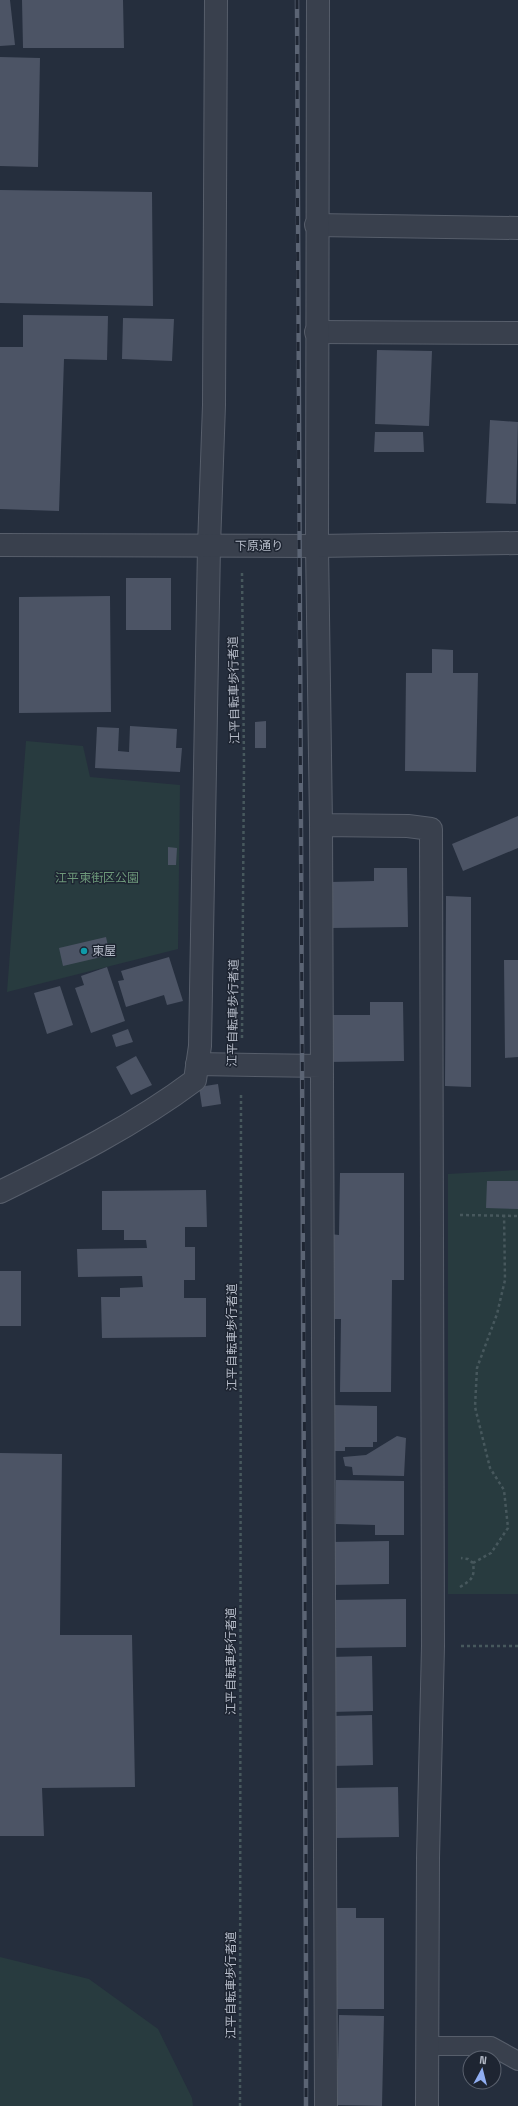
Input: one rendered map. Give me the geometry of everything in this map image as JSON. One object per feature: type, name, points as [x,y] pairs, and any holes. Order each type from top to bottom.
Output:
[{"type":"street","points":[[0,1192],[74,1155],[166,1102],[195,1080],[200,1038],[209,546],[214,405],[216,0]]},
{"type":"street","points":[[318,0],[316,332],[321,825],[326,2106]]},
{"type":"street","points":[[316,225],[518,228]]},
{"type":"street","points":[[316,332],[518,333]]},
{"type":"street","name":"下原通り","points":[[0,545],[317,546],[518,543]]},
{"type":"street","points":[[321,825],[408,826],[432,829],[433,1646],[428,1850],[427,2106]]},
{"type":"street","points":[[197,1064],[322,1066]]},
{"type":"lane","points":[[428,2046],[491,2046],[518,2061]]},
{"type":"path","name":"江平自転車歩行者道","points":[[240,2106],[244,764],[242,569]]},
{"type":"path","points":[[474,1563],[491,1553],[508,1528],[504,1490],[490,1468],[475,1407],[477,1368],[497,1314],[505,1280],[504,1212]]},
{"type":"path","points":[[456,1215],[518,1216]]},
{"type":"path","points":[[457,1558],[468,1559],[474,1563]]},
{"type":"path","points":[[453,1588],[459,1588],[472,1581],[475,1574],[474,1563]]},
{"type":"path","points":[[433,1646],[518,1646]]},
{"type":"green space","name":"江平東街区公園","points":[[26,741],[83,746],[90,777],[180,785],[178,949],[7,992]]},
{"type":"green space","points":[[518,1170],[518,1594],[448,1594],[448,1174]]},
{"type":"green space","points":[[0,1957],[89,1979],[158,2029],[192,2098],[193,2106],[0,2106]]},
{"type":"building","points":[[0,0],[10,0],[15,45],[0,46]]},
{"type":"building","points":[[22,0],[123,0],[124,48],[23,48]]},
{"type":"building","points":[[0,57],[40,58],[38,167],[0,166]]},
{"type":"building","points":[[0,190],[152,192],[153,306],[0,303]]},
{"type":"building","points":[[23,315],[108,316],[107,360],[64,359],[59,511],[0,509],[0,347],[23,347]]},
{"type":"building","points":[[123,318],[174,319],[172,361],[122,359]]},
{"type":"building","points":[[377,350],[432,351],[429,426],[375,424]]},
{"type":"building","points":[[490,420],[518,422],[516,504],[486,503]]},
{"type":"building","points":[[375,432],[423,432],[424,452],[374,452]]},
{"type":"building","points":[[126,578],[171,578],[171,630],[126,630]]},
{"type":"building","points":[[110,596],[111,712],[19,713],[19,597]]},
{"type":"building","points":[[432,649],[453,650],[453,673],[478,673],[476,772],[405,771],[406,673],[432,673]]},
{"type":"building","points":[[266,721],[266,748],[255,748],[255,722]]},
{"type":"building","points":[[130,726],[177,729],[176,748],[182,748],[180,772],[95,768],[97,727],[119,728],[118,751],[129,752]]},
{"type":"building","points":[[518,816],[518,848],[463,871],[452,844]]},
{"type":"building","points":[[168,847],[177,848],[176,865],[168,865]]},
{"type":"building","points":[[374,868],[407,868],[408,927],[331,928],[330,882],[374,881]]},
{"type":"building","points":[[446,896],[471,897],[471,1087],[445,1086]]},
{"type":"building","name":"東屋","points":[[106,937],[110,955],[63,966],[59,948]]},
{"type":"building","points":[[169,957],[183,1001],[167,1005],[164,995],[126,1007],[118,981],[124,980],[121,971]]},
{"type":"building","points":[[504,960],[518,960],[518,1057],[505,1058]]},
{"type":"building","points":[[107,967],[125,1021],[91,1033],[75,988],[84,985],[81,976]]},
{"type":"building","points":[[60,986],[73,1025],[47,1034],[34,993]]},
{"type":"building","points":[[370,1002],[403,1002],[404,1061],[327,1062],[326,1015],[370,1015]]},
{"type":"building","points":[[128,1029],[133,1042],[116,1047],[112,1035]]},
{"type":"building","points":[[136,1056],[152,1085],[131,1095],[116,1067]]},
{"type":"building","points":[[218,1084],[221,1104],[202,1107],[199,1087]]},
{"type":"building","points":[[340,1173],[404,1173],[404,1280],[392,1280],[391,1392],[340,1392],[341,1319],[329,1319],[330,1234],[339,1235]]},
{"type":"building","points":[[487,1181],[518,1181],[518,1209],[486,1208]]},
{"type":"building","points":[[206,1190],[207,1227],[185,1227],[185,1247],[195,1247],[195,1280],[184,1280],[184,1298],[206,1298],[206,1337],[102,1338],[101,1297],[120,1297],[120,1288],[143,1287],[142,1276],[78,1277],[77,1249],[147,1248],[146,1240],[124,1240],[124,1230],[102,1230],[102,1191]]},
{"type":"building","points":[[0,1271],[21,1271],[21,1326],[0,1326]]},
{"type":"building","points":[[332,1405],[377,1406],[377,1442],[373,1442],[373,1447],[345,1447],[345,1451],[328,1451]]},
{"type":"building","points":[[397,1436],[406,1438],[404,1476],[353,1475],[352,1467],[345,1466],[343,1457],[366,1455]]},
{"type":"building","points":[[0,1453],[62,1454],[60,1635],[132,1635],[135,1787],[42,1788],[44,1836],[0,1836]]},
{"type":"building","points":[[336,1480],[404,1481],[404,1535],[375,1535],[375,1525],[336,1524]]},
{"type":"building","points":[[389,1541],[389,1584],[330,1585],[330,1542]]},
{"type":"building","points":[[406,1599],[406,1647],[330,1648],[330,1600]]},
{"type":"building","points":[[372,1656],[373,1711],[330,1712],[329,1657]]},
{"type":"building","points":[[372,1715],[373,1765],[332,1766],[331,1716]]},
{"type":"building","points":[[398,1787],[399,1837],[334,1838],[333,1788]]},
{"type":"building","points":[[331,1908],[356,1908],[356,1918],[384,1918],[384,2009],[330,2009]]},
{"type":"building","points":[[339,2015],[384,2016],[382,2106],[337,2105]]},
{"type":"railway","points":[[297,0],[305,1580],[306,2106]]},
{"type":"place","name":"東屋","points":[[84,951]]}]
